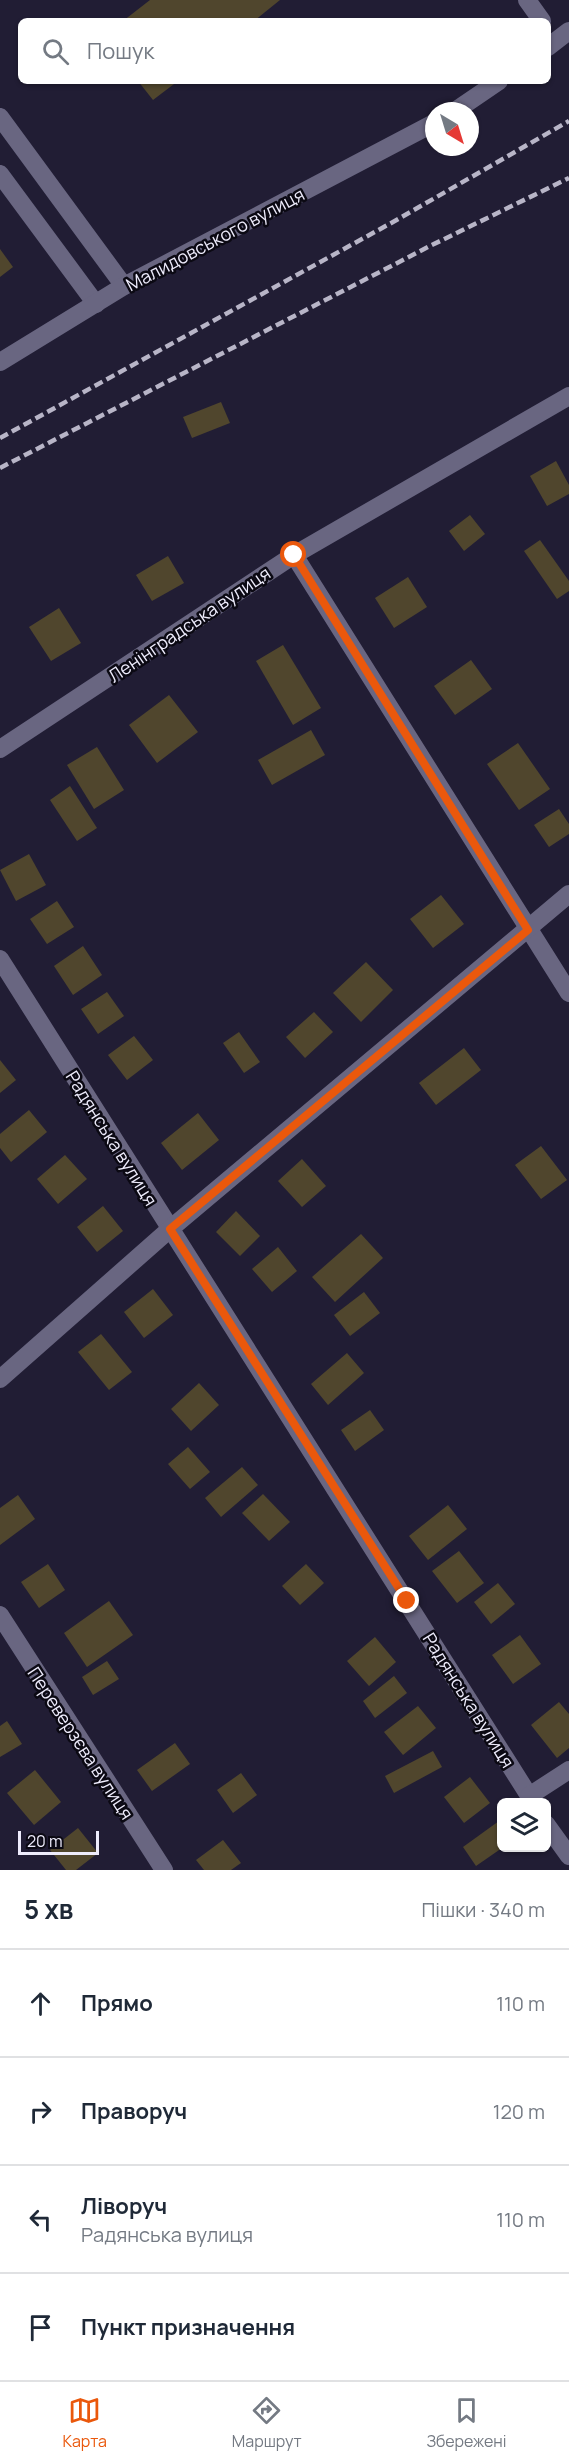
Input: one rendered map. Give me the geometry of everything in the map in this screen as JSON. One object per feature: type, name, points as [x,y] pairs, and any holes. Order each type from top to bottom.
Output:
[{"type":"street","points":[[526,0],[540,18]]},
{"type":"street","points":[[468,102],[495,84]]},
{"type":"street","points":[[0,117],[124,286]]},
{"type":"street","name":"Малидовського вулиця","points":[[0,362],[124,286],[425,128]]},
{"type":"street","points":[[0,174],[96,304]]},
{"type":"street","name":"Ленінградська вулиця","points":[[0,749],[294,555],[569,396]]},
{"type":"street","points":[[294,555],[569,993]]},
{"type":"street","points":[[0,1379],[170,1229],[569,894]]},
{"type":"street","name":"Радянська вулиця","points":[[0,959],[530,1798]]},
{"type":"street","name":"Переверзєва вулиця","points":[[0,1615],[164,1870]]},
{"type":"street","points":[[532,1798],[569,1770]]},
{"type":"street","points":[[551,1831],[569,1856]]},
{"type":"building","points":[[150,0],[280,0],[258,18],[127,18]]},
{"type":"building","points":[[140,84],[174,84],[153,100]]},
{"type":"building","points":[[0,249],[13,267],[0,277]]},
{"type":"building","points":[[221,402],[230,423],[192,438],[183,417]]},
{"type":"building","points":[[556,461],[569,485],[569,494],[547,506],[530,476]]},
{"type":"building","points":[[470,515],[485,534],[464,551],[449,531]]},
{"type":"building","points":[[540,540],[569,581],[569,591],[557,599],[524,551]]},
{"type":"building","points":[[168,556],[184,583],[152,601],[136,575]]},
{"type":"building","points":[[408,577],[427,607],[394,628],[375,598]]},
{"type":"building","points":[[59,608],[81,643],[51,661],[29,627]]},
{"type":"building","points":[[283,645],[321,708],[293,725],[256,661]]},
{"type":"building","points":[[471,660],[492,689],[455,715],[434,686]]},
{"type":"building","points":[[169,695],[198,732],[157,763],[129,725]]},
{"type":"building","points":[[311,730],[325,755],[272,785],[258,760]]},
{"type":"building","points":[[518,743],[550,789],[519,810],[487,764]]},
{"type":"building","points":[[97,747],[124,790],[94,809],[67,765]]},
{"type":"building","points":[[70,786],[97,828],[77,841],[50,800]]},
{"type":"building","points":[[559,809],[569,824],[569,834],[549,847],[534,825]]},
{"type":"building","points":[[29,854],[46,885],[16,901],[0,870]]},
{"type":"building","points":[[441,895],[464,924],[433,948],[410,919]]},
{"type":"building","points":[[57,901],[74,927],[47,944],[30,919]]},
{"type":"building","points":[[83,946],[102,975],[73,995],[54,966]]},
{"type":"building","points":[[366,962],[393,990],[361,1022],[333,993]]},
{"type":"building","points":[[107,992],[124,1016],[98,1034],[81,1009]]},
{"type":"building","points":[[314,1012],[333,1032],[305,1058],[286,1037]]},
{"type":"building","points":[[239,1032],[260,1062],[244,1073],[223,1043]]},
{"type":"building","points":[[134,1036],[153,1060],[127,1080],[108,1055]]},
{"type":"building","points":[[464,1048],[481,1070],[436,1105],[419,1083]]},
{"type":"building","points":[[0,1060],[16,1080],[0,1093]]},
{"type":"building","points":[[29,1110],[47,1132],[11,1162],[0,1148],[0,1134]]},
{"type":"building","points":[[198,1113],[219,1140],[182,1170],[161,1143]]},
{"type":"building","points":[[541,1146],[567,1180],[541,1199],[515,1165]]},
{"type":"building","points":[[65,1155],[87,1179],[58,1204],[37,1179]]},
{"type":"building","points":[[302,1159],[326,1186],[302,1207],[278,1181]]},
{"type":"building","points":[[103,1206],[123,1231],[97,1252],[77,1227]]},
{"type":"building","points":[[236,1211],[260,1236],[240,1256],[216,1232]]},
{"type":"building","points":[[361,1234],[383,1258],[335,1302],[312,1277]]},
{"type":"building","points":[[278,1247],[297,1271],[272,1292],[252,1269]]},
{"type":"building","points":[[153,1289],[173,1315],[144,1338],[124,1312]]},
{"type":"building","points":[[364,1292],[380,1313],[350,1336],[334,1315]]},
{"type":"building","points":[[101,1334],[132,1372],[109,1390],[78,1352]]},
{"type":"building","points":[[347,1353],[364,1373],[328,1405],[311,1384]]},
{"type":"building","points":[[199,1383],[219,1405],[191,1431],[171,1409]]},
{"type":"building","points":[[370,1410],[384,1430],[355,1451],[341,1430]]},
{"type":"building","points":[[188,1447],[210,1472],[190,1489],[168,1464]]},
{"type":"building","points":[[242,1467],[258,1485],[221,1517],[205,1498]]},
{"type":"building","points":[[263,1494],[290,1522],[269,1541],[242,1513]]},
{"type":"building","points":[[18,1495],[35,1519],[0,1545],[0,1508]]},
{"type":"building","points":[[448,1505],[467,1529],[428,1560],[409,1536]]},
{"type":"building","points":[[459,1551],[484,1583],[457,1603],[432,1571]]},
{"type":"building","points":[[48,1564],[65,1590],[39,1608],[21,1582]]},
{"type":"building","points":[[306,1564],[324,1583],[300,1605],[282,1586]]},
{"type":"building","points":[[498,1583],[515,1604],[491,1624],[474,1602]]},
{"type":"building","points":[[109,1601],[133,1635],[87,1667],[64,1633]]},
{"type":"building","points":[[520,1635],[541,1664],[513,1684],[492,1655]]},
{"type":"building","points":[[375,1637],[396,1662],[369,1686],[347,1661]]},
{"type":"building","points":[[107,1661],[119,1679],[93,1695],[82,1677]]},
{"type":"building","points":[[394,1676],[407,1693],[375,1718],[363,1701]]},
{"type":"building","points":[[559,1702],[569,1714],[569,1748],[557,1758],[531,1725]]},
{"type":"building","points":[[418,1706],[436,1728],[403,1755],[384,1732]]},
{"type":"building","points":[[7,1721],[22,1744],[0,1757],[0,1726]]},
{"type":"building","points":[[175,1743],[190,1764],[152,1791],[137,1770]]},
{"type":"building","points":[[433,1751],[442,1767],[394,1793],[385,1776]]},
{"type":"building","points":[[35,1770],[61,1802],[34,1825],[7,1793]]},
{"type":"building","points":[[241,1773],[257,1795],[233,1813],[217,1790]]},
{"type":"building","points":[[470,1777],[490,1803],[464,1823],[444,1797]]},
{"type":"building","points":[[497,1822],[497,1851],[476,1866],[463,1847]]},
{"type":"building","points":[[78,1828],[98,1853],[76,1870],[66,1870],[50,1850]]},
{"type":"building","points":[[223,1840],[241,1863],[231,1870],[204,1870],[196,1860]]},
{"type":"railway","points":[[0,438],[393,222],[569,121]]},
{"type":"railway","points":[[0,468],[430,246],[569,178]]},
{"type":"route","points":[[294,555],[528,930],[170,1229],[407,1601]]}]
